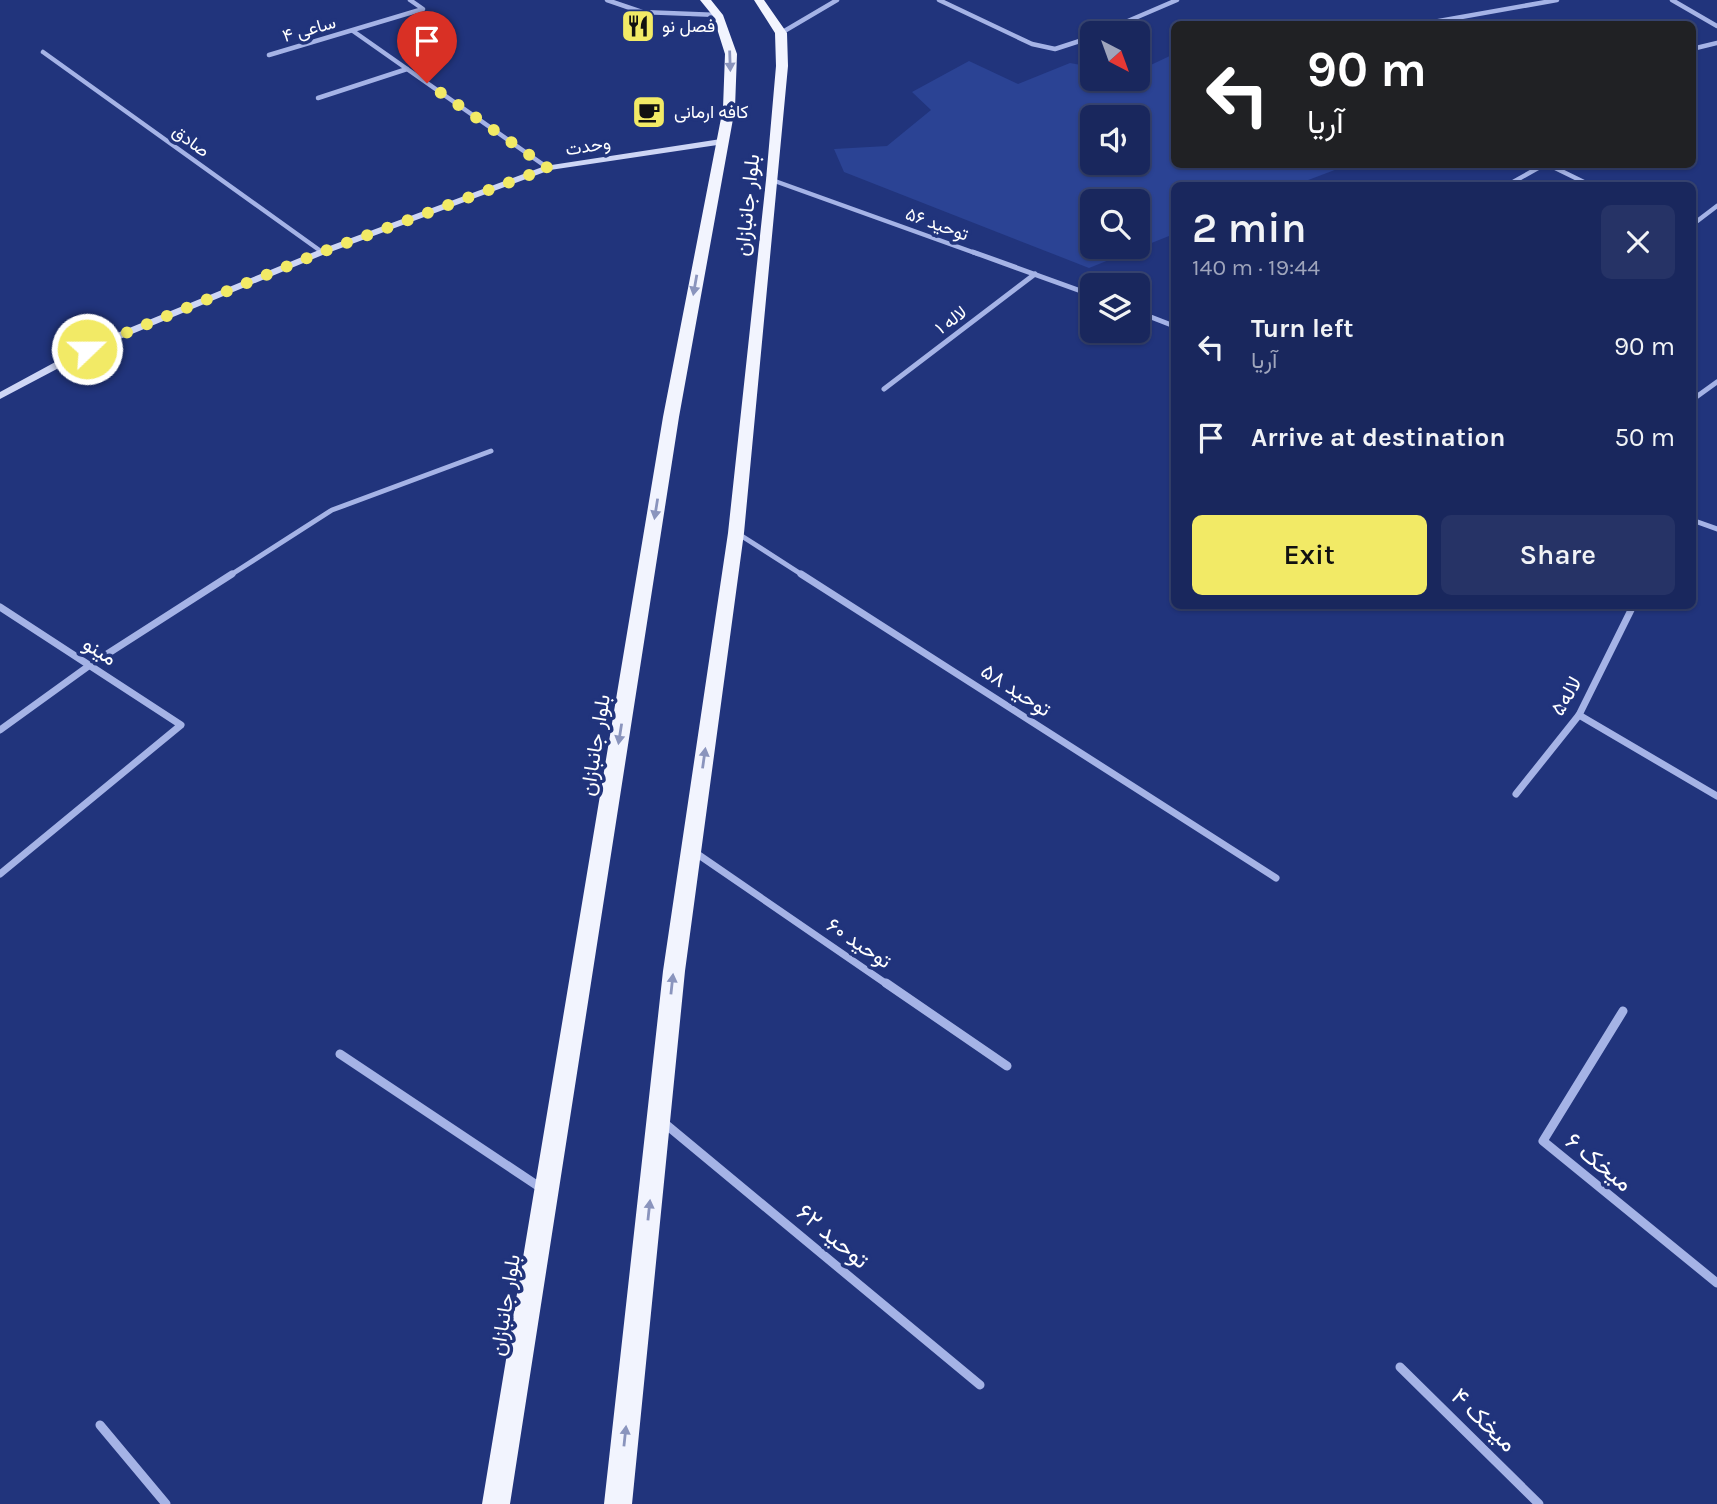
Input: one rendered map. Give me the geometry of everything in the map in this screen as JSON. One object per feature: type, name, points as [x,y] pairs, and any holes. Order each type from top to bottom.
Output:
[{"type":"highway","name":"بلوار جانبازان","points":[[496,1504],[671,416],[729,108],[731,54],[718,15],[705,0]]},
{"type":"highway","points":[[759,0],[781,33]]},
{"type":"highway","name":"بلوار جانبازان","points":[[618,1504],[674,971],[736,533],[772,180],[782,66],[781,33]]},
{"type":"main road","name":"وحدت","points":[[0,396],[87,349],[322,252],[548,168],[721,142]]},
{"type":"street","name":"ساعی ۴","points":[[269,55],[423,9],[410,0]]},
{"type":"street","points":[[607,0],[642,12],[718,15]]},
{"type":"street","points":[[781,33],[837,0]]},
{"type":"street","points":[[939,0],[1032,44],[1055,49],[1080,41]]},
{"type":"street","points":[[1128,21],[1177,0]]},
{"type":"street","points":[[1439,21],[1557,0]]},
{"type":"street","points":[[1672,0],[1717,26]]},
{"type":"street","points":[[354,31],[548,168]]},
{"type":"street","points":[[1696,48],[1717,43]]},
{"type":"street","name":"صادق","points":[[43,52],[322,252]]},
{"type":"street","points":[[318,98],[407,69]]},
{"type":"street","points":[[1513,182],[1539,168]]},
{"type":"street","points":[[1554,168],[1584,182]]},
{"type":"street","name":"توحید ۵۶","points":[[772,180],[1080,291]]},
{"type":"street","points":[[1696,222],[1717,206]]},
{"type":"street","name":"لاله ۱","points":[[884,389],[1035,274]]},
{"type":"street","points":[[1150,317],[1171,325]]},
{"type":"street","points":[[1696,397],[1717,382]]},
{"type":"street","points":[[0,730],[90,665],[332,510],[491,451]]},
{"type":"street","points":[[1696,521],[1717,529]]},
{"type":"street","name":"توحید ۵۸","points":[[736,533],[1276,878]]},
{"type":"street","name":"مینو","points":[[0,607],[181,725],[0,874]]},
{"type":"street","name":"لاله۵","points":[[1516,794],[1578,715],[1631,609]]},
{"type":"street","points":[[1578,715],[1717,796]]},
{"type":"street","name":"توحید ۶۰","points":[[691,850],[1007,1066]]},
{"type":"street","name":"میخک ۶","points":[[1623,1011],[1543,1141],[1717,1283]]},
{"type":"street","points":[[340,1054],[547,1192]]},
{"type":"street","name":"توحید ۶۲","points":[[658,1118],[981,1385]]},
{"type":"street","name":"میخک ۴","points":[[1400,1367],[1539,1504]]},
{"type":"street","points":[[100,1425],[166,1504]]},
{"type":"shaded area","points":[[1171,55],[1171,168],[1340,168],[1303,182],[1171,182],[1171,235],[1150,244],[1150,189],[1080,189],[1080,259],[1112,259],[1089,268],[844,172],[834,149],[887,146],[931,110],[912,92],[969,61],[1018,84],[1070,63],[1080,65],[1080,91],[1150,91],[1150,65]]},
{"type":"place","name":"فصل نو","points":[[638,26]]},
{"type":"place","name":"کافه ارمانی","points":[[649,112]]},
{"type":"route","points":[[87,349],[322,252],[548,168],[427,83]]}]
